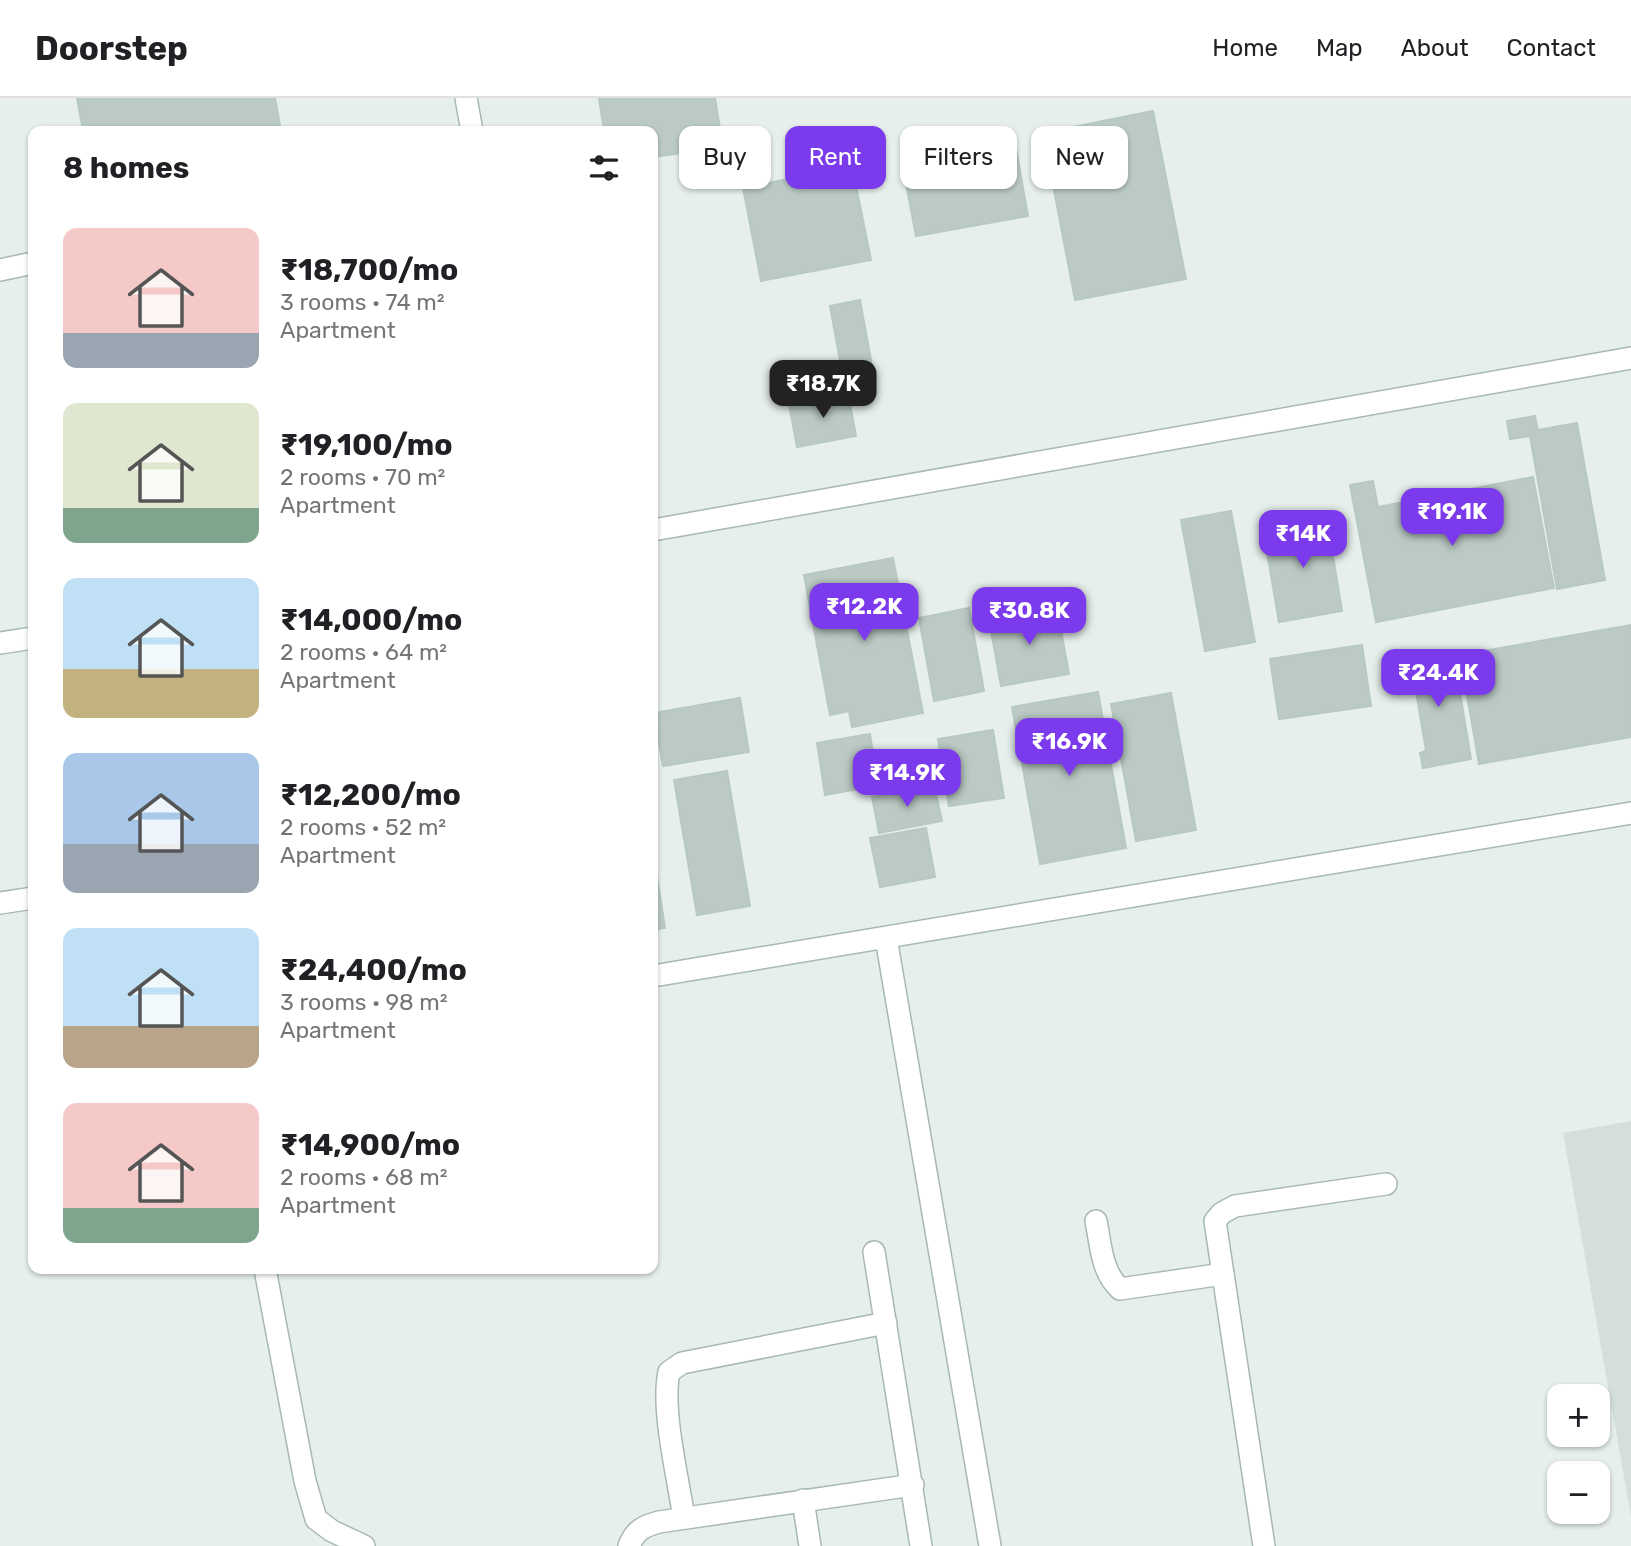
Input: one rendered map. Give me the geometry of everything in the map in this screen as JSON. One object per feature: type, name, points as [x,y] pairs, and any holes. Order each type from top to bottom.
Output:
[{"type":"street","points":[[466,98],[471,126]]},
{"type":"street","points":[[0,270],[28,264]]},
{"type":"street","points":[[658,529],[1631,358]]},
{"type":"street","points":[[0,643],[28,639]]},
{"type":"street","points":[[658,975],[1631,813]]},
{"type":"street","points":[[0,903],[28,899]]},
{"type":"street","points":[[886,938],[990,1546]]},
{"type":"street","points":[[1264,1546],[1215,1221],[1222,1213],[1235,1206],[1386,1184]]},
{"type":"street","points":[[1096,1221],[1104,1264],[1111,1281],[1120,1289],[1223,1274]]},
{"type":"street","points":[[874,1252],[921,1546]]},
{"type":"street","points":[[266,1274],[305,1481],[316,1519],[332,1531],[363,1546]]},
{"type":"street","points":[[684,1518],[665,1388],[669,1372],[682,1363],[886,1323]]},
{"type":"street","points":[[629,1546],[634,1534],[647,1525],[913,1485]]},
{"type":"street","points":[[803,1500],[810,1546]]},
{"type":"shaded area","points":[[1631,1121],[1631,1516],[1610,1398],[1610,1384],[1608,1384],[1563,1133]]},
{"type":"building","points":[[77,98],[275,98],[280,126],[82,126]]},
{"type":"building","points":[[599,98],[715,98],[720,126],[679,126],[679,153],[658,156],[658,126],[603,126]]},
{"type":"building","points":[[1153,111],[1186,279],[1075,300],[1054,189],[1128,189],[1128,126],[1078,126]]},
{"type":"building","points":[[1017,154],[1028,216],[916,236],[907,189],[1017,189]]},
{"type":"building","points":[[785,180],[785,189],[857,189],[871,260],[761,281],[743,189],[771,189],[771,182]]},
{"type":"building","points":[[860,300],[875,382],[845,388],[830,306]]},
{"type":"building","points":[[848,393],[856,436],[797,447],[789,404]]},
{"type":"building","points":[[1535,416],[1538,430],[1577,423],[1605,580],[1557,589],[1530,436],[1510,439],[1507,421]]},
{"type":"building","points":[[1533,477],[1554,588],[1376,622],[1350,485],[1373,481],[1378,507]]},
{"type":"building","points":[[1231,511],[1255,642],[1205,651],[1181,520]]},
{"type":"building","points":[[1327,519],[1342,611],[1279,622],[1263,529]]},
{"type":"building","points":[[893,558],[923,713],[852,727],[849,711],[830,715],[804,575]]},
{"type":"building","points":[[969,608],[984,691],[934,701],[919,618]]},
{"type":"building","points":[[1057,608],[1069,674],[1001,686],[989,620]]},
{"type":"building","points":[[1631,625],[1631,737],[1479,764],[1460,655]]},
{"type":"building","points":[[1362,645],[1371,706],[1279,719],[1270,659]]},
{"type":"building","points":[[1449,653],[1454,682],[1459,687],[1471,759],[1423,768],[1420,753],[1426,751],[1416,691],[1408,692],[1402,660]]},
{"type":"building","points":[[1098,692],[1126,848],[1040,864],[1012,707]]},
{"type":"building","points":[[1171,693],[1196,830],[1136,841],[1111,704]]},
{"type":"building","points":[[740,698],[749,752],[663,766],[658,737],[658,712]]},
{"type":"building","points":[[993,730],[1004,798],[949,806],[938,739]]},
{"type":"building","points":[[870,734],[874,761],[860,763],[864,788],[825,795],[817,743]]},
{"type":"building","points":[[727,771],[750,906],[697,915],[674,780]]},
{"type":"building","points":[[934,785],[942,821],[879,833],[872,797]]},
{"type":"building","points":[[926,828],[935,877],[880,887],[870,838]]},
{"type":"building","points":[[658,882],[665,928],[658,929]]}]
